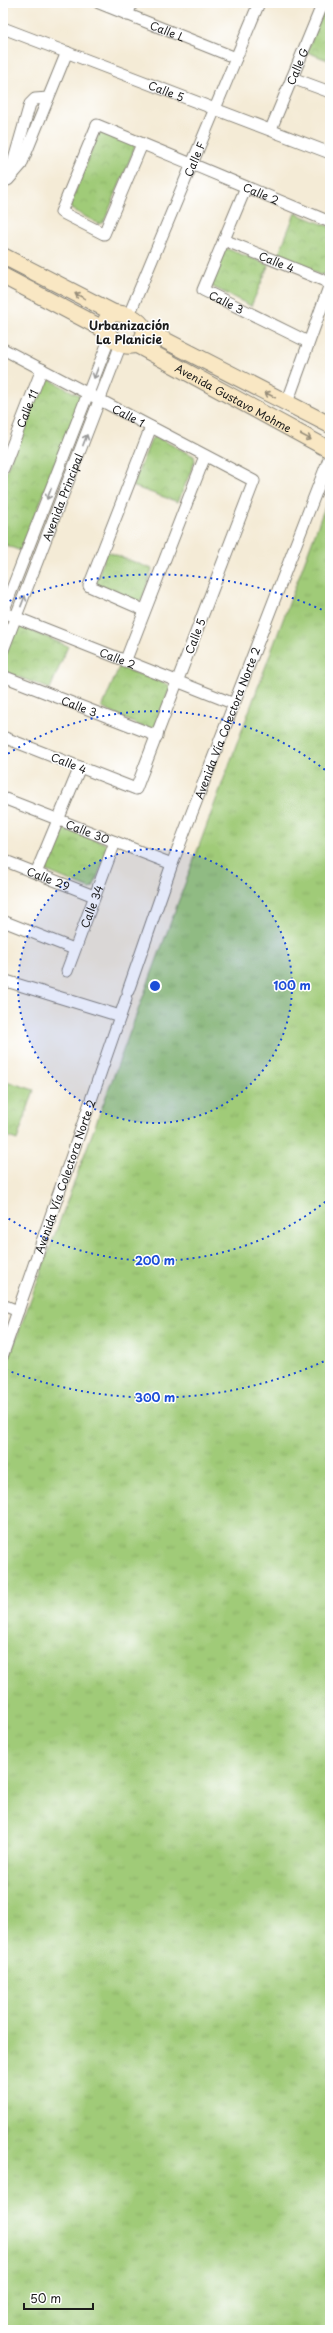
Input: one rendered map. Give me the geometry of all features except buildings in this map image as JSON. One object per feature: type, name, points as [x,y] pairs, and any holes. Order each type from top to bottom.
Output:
[{"type":"street","name":"Calle L","points":[[99,3],[236,58]]},
{"type":"street","points":[[127,15],[132,3]]},
{"type":"street","name":"Calle F","points":[[122,314],[192,164],[259,3]]},
{"type":"street","name":"Calle G","points":[[271,129],[323,3]]},
{"type":"street","name":"Calle 5","points":[[3,28],[271,129],[330,153]]},
{"type":"street","points":[[48,98],[35,99],[30,104],[8,180],[21,165],[67,52]]},
{"type":"street","points":[[292,78],[330,92]]},
{"type":"street","points":[[142,144],[104,234],[61,212],[97,125],[192,164]]},
{"type":"street","name":"Calle 2","points":[[192,164],[330,222]]},
{"type":"street","name":"Calle 3","points":[[246,187],[203,290],[308,342]]},
{"type":"street","name":"Calle 4","points":[[224,240],[330,283]]},
{"type":"street","points":[[3,256],[122,314]]},
{"type":"street","name":"Avenida Gustavo Mohme","points":[[3,276],[118,339],[330,450]]},
{"type":"street","points":[[287,403],[330,283]]},
{"type":"street","points":[[122,314],[108,317],[105,323],[118,339],[142,342],[146,330]]},
{"type":"street","name":"Avenida Gustavo Mohme","points":[[122,314],[137,320],[146,330],[330,425]]},
{"type":"street","name":"Avenida Principal","points":[[3,612],[88,393],[118,339]]},
{"type":"street","name":"Avenida Principal","points":[[3,650],[17,618],[100,400],[118,339]]},
{"type":"street","name":"Calle 1","points":[[3,349],[254,482]]},
{"type":"street","name":"Calle 11","points":[[3,469],[42,369]]},
{"type":"street","points":[[144,610],[89,586],[151,427]]},
{"type":"street","points":[[125,662],[205,456]]},
{"type":"street","name":"Avenida Vía Colectora Norte 2","points":[[3,1354],[172,864],[232,703],[330,456]]},
{"type":"street","name":"Calle 5","points":[[136,789],[254,482]]},
{"type":"street","name":"Calle 2","points":[[3,612],[125,662],[232,703]]},
{"type":"street","name":"Calle 3","points":[[3,676],[157,736]]},
{"type":"street","name":"Calle 4","points":[[3,737],[136,789]]},
{"type":"street","points":[[36,873],[80,768]]},
{"type":"street","name":"Calle 30","points":[[3,798],[172,864]]},
{"type":"street","name":"Calle 34","points":[[67,971],[114,842]]},
{"type":"street","name":"Calle 29","points":[[3,860],[94,896]]},
{"type":"street","points":[[3,921],[74,949]]},
{"type":"street","points":[[3,980],[120,1016]]},
{"type":"street","points":[[3,1305],[18,1311]]},
{"type":"green space","points":[[326,10],[330,11],[330,61],[307,52],[323,12]]},
{"type":"green space","points":[[102,130],[133,142],[135,147],[104,222],[99,224],[71,209],[70,205],[99,132]]},
{"type":"green space","points":[[295,213],[330,227],[330,261],[325,274],[320,275],[278,256]]},
{"type":"green space","points":[[225,248],[269,265],[251,306],[209,285]]},
{"type":"green space","points":[[47,378],[82,397],[21,551],[3,544],[3,479],[42,380]]},
{"type":"green space","points":[[156,437],[194,456],[195,461],[178,502],[132,486],[152,438]]},
{"type":"green space","points":[[330,493],[330,2330],[3,2330],[3,1374]]},
{"type":"green space","points":[[106,551],[152,569],[142,600],[136,603],[95,586]]},
{"type":"green space","points":[[19,626],[68,646],[50,689],[3,671],[3,658],[15,628]]},
{"type":"green space","points":[[119,667],[169,685],[170,688],[154,729],[149,730],[102,708]]},
{"type":"green space","points":[[62,828],[107,844],[109,847],[93,888],[90,889],[47,871],[45,867],[59,829]]},
{"type":"green space","points":[[3,1080],[34,1090],[17,1140],[3,1135]]},
{"type":"district","name":"Urbanización La Planicie","points":[[129,332]]}]
